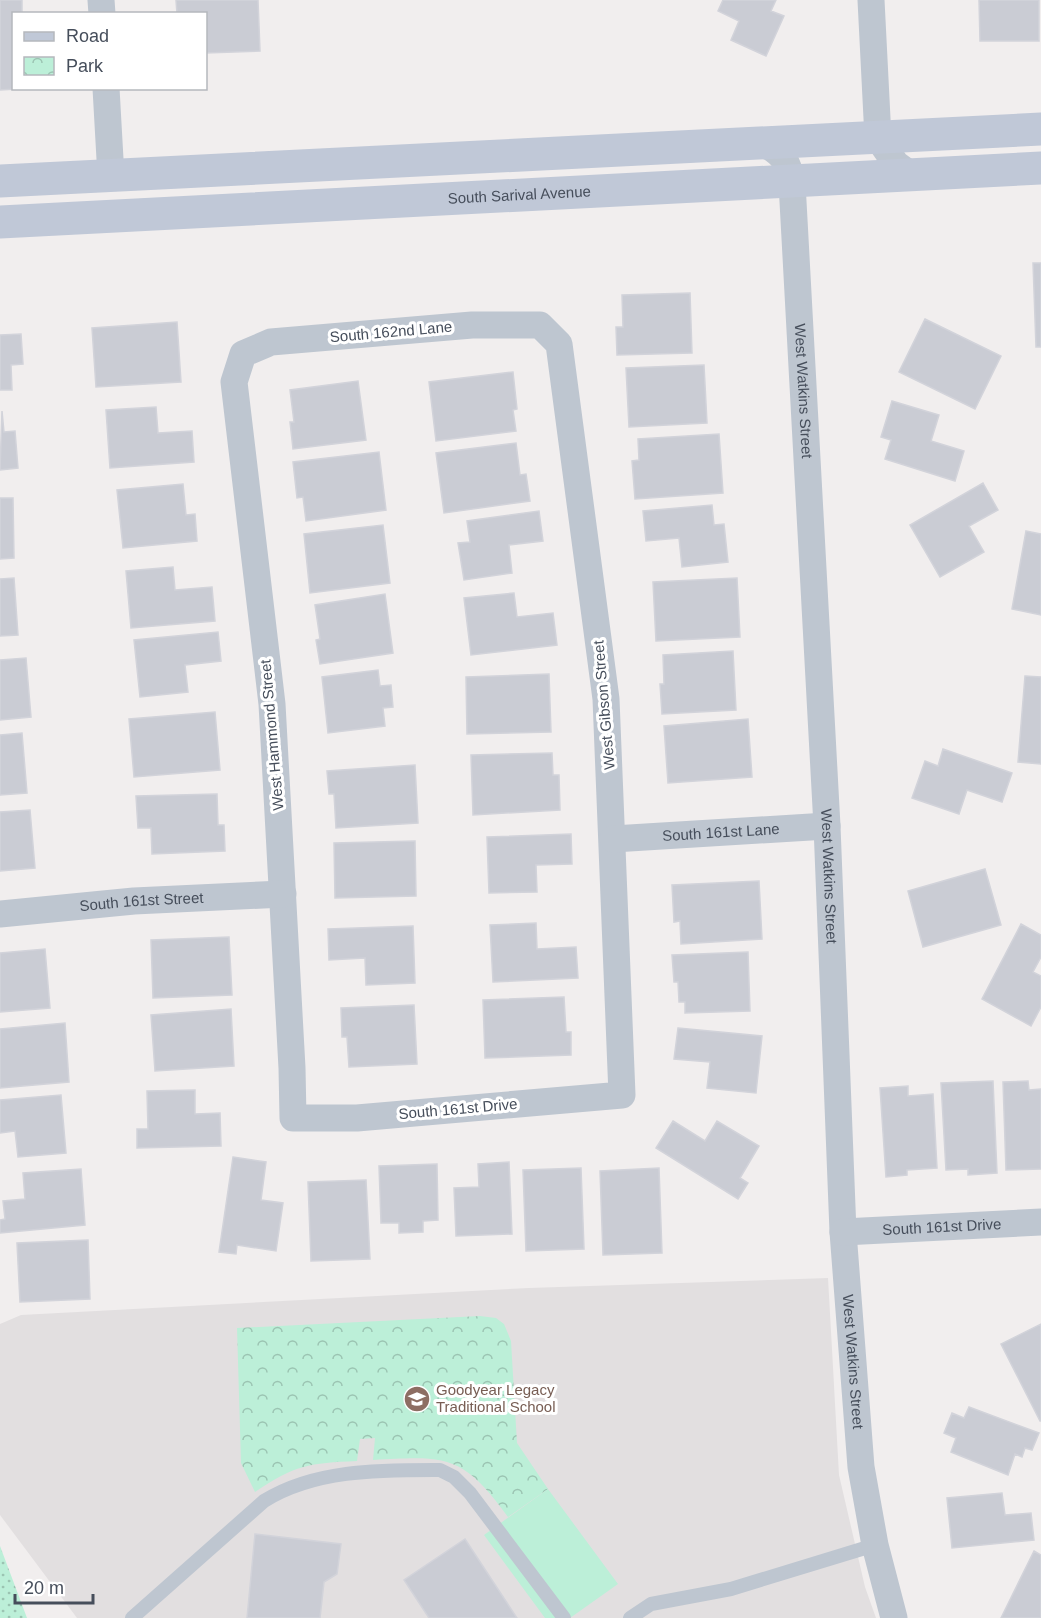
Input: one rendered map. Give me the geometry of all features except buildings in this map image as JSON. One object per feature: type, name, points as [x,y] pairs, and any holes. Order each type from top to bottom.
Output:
[{"type":"main road","points":[[0,181],[1041,129]]},
{"type":"main road","name":"South Sarival Avenue","points":[[0,222],[792,183],[1041,168]]},
{"type":"main road","points":[[111,177],[112,216]]},
{"type":"street","points":[[871,0],[878,138],[896,164],[911,176]]},
{"type":"street","points":[[106,90],[111,177]]},
{"type":"street","name":"West Watkins Street","points":[[765,144],[780,153],[790,168],[792,183],[827,826],[843,1232],[861,1467],[875,1545],[894,1618]]},
{"type":"street","name":"South 162nd Lane","points":[[243,354],[271,342],[472,325],[540,325]]},
{"type":"street","name":"West Gibson Street","points":[[540,325],[559,344],[606,699],[622,1095]]},
{"type":"street","name":"West Hammond Street","points":[[243,354],[234,382],[272,704],[293,1118]]},
{"type":"street","name":"South 161st Lane","points":[[613,839],[827,826]]},
{"type":"street","name":"South 161st Street","points":[[0,914],[134,901],[283,894]]},
{"type":"street","name":"South 161st Drive","points":[[293,1118],[357,1118],[622,1095]]},
{"type":"street","name":"South 161st Drive","points":[[843,1232],[1041,1222]]},
{"type":"lane","points":[[132,1618],[264,1501],[283,1489],[302,1481],[330,1476],[440,1470],[454,1477],[477,1501],[564,1618]]},
{"type":"lane","points":[[630,1618],[651,1604],[730,1589],[875,1545]]},
{"type":"shaded area","name":"Goodyear Legacy Traditional School","points":[[828,1278],[839,1475],[865,1587],[876,1618],[77,1618],[0,1515],[0,1324],[21,1315],[529,1288]]},
{"type":"green space","points":[[480,1316],[496,1318],[504,1324],[511,1341],[517,1443],[548,1489],[508,1517],[478,1481],[465,1470],[451,1463],[419,1458],[373,1460],[375,1438],[360,1439],[357,1461],[303,1467],[281,1476],[255,1492],[241,1463],[237,1328]]},
{"type":"green space","points":[[548,1489],[618,1584],[570,1618],[545,1618],[484,1535]]},
{"type":"green space","points":[[0,1546],[27,1618],[0,1618]]},
{"type":"place","name":"Goodyear Legacy Traditional School","points":[[417,1399]]}]
